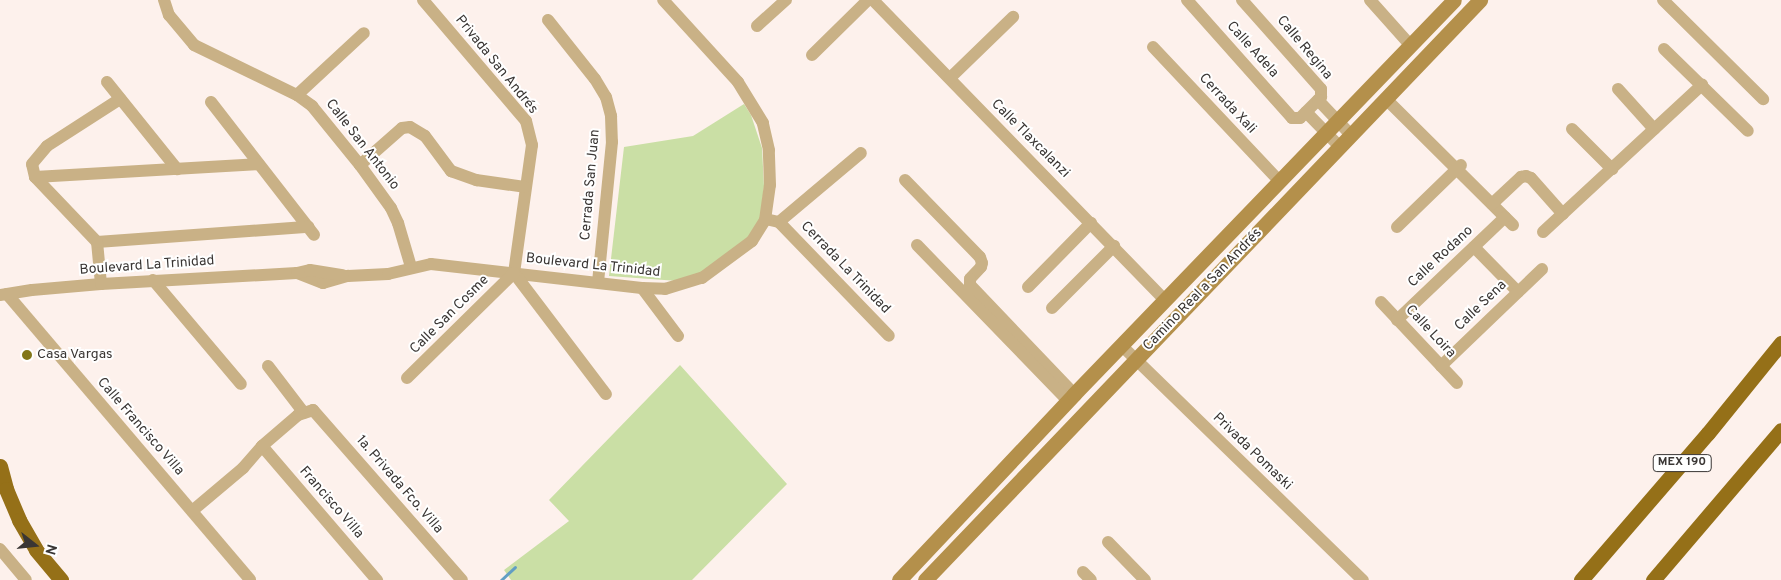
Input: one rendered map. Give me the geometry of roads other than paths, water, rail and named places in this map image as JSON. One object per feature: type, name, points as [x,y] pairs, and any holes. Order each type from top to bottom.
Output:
[{"type":"highway","name":"MEX 190","points":[[1581,580],[1708,433],[1781,343]]},
{"type":"highway","points":[[1653,580],[1781,430]]},
{"type":"highway","points":[[0,466],[18,520],[36,550],[61,580]]},
{"type":"main road","name":"Camino Real a San Andrés","points":[[899,580],[1071,397],[1454,0]]},
{"type":"main road","name":"Camino Real a San Andrés","points":[[927,579],[1480,0]]},
{"type":"main road","points":[[1017,454],[1032,468]]},
{"type":"street","name":"Calle San Antonio","points":[[164,0],[168,15],[194,45],[297,95],[312,106],[360,165],[391,208],[398,223],[410,267]]},
{"type":"street","name":"Privada San Andrés","points":[[424,0],[526,121],[532,145],[514,273]]},
{"type":"street","name":"Boulevard La Trinidad","points":[[4,294],[153,280],[297,273],[316,270],[348,276],[388,274],[410,267],[432,264],[642,288],[666,289],[702,278],[752,241],[765,220],[770,185],[769,150],[762,123],[753,104],[738,82],[663,0]]},
{"type":"street","points":[[757,26],[786,0]]},
{"type":"street","points":[[812,55],[868,0]]},
{"type":"street","name":"Calle Tlaxcalanzi","points":[[873,0],[1165,300]]},
{"type":"street","name":"Calle Adela","points":[[1187,0],[1300,116],[1327,133],[1340,147]]},
{"type":"street","name":"Calle Regina","points":[[1242,0],[1321,89],[1320,97],[1338,122],[1351,135]]},
{"type":"street","points":[[1370,0],[1411,46]]},
{"type":"street","points":[[1666,1],[1762,99]]},
{"type":"street","points":[[950,78],[1013,17]]},
{"type":"street","name":"Cerrada San Juan","points":[[548,20],[595,79],[606,97],[611,116],[612,142],[598,282]]},
{"type":"street","points":[[297,95],[364,33]]},
{"type":"street","name":"Cerrada Xali","points":[[1153,47],[1280,182]]},
{"type":"street","points":[[1664,49],[1748,131]]},
{"type":"street","points":[[107,82],[177,169]]},
{"type":"street","points":[[1543,232],[1702,85]]},
{"type":"street","points":[[1618,89],[1654,129]]},
{"type":"street","points":[[1300,116],[1320,97]]},
{"type":"street","points":[[1388,97],[1459,167],[1473,177],[1476,187],[1492,204],[1521,177],[1526,176],[1532,178],[1563,214]]},
{"type":"street","points":[[101,284],[97,242],[35,178],[32,164],[47,146],[120,99]]},
{"type":"street","points":[[97,242],[311,231],[211,102]]},
{"type":"street","points":[[360,165],[402,128],[410,127],[425,136],[451,171],[476,180],[525,187]]},
{"type":"street","points":[[1572,129],[1612,169]]},
{"type":"street","points":[[765,220],[779,222],[861,153]]},
{"type":"street","points":[[35,178],[259,164]]},
{"type":"street","points":[[1397,227],[1459,167]]},
{"type":"street","points":[[905,180],[980,257],[981,267],[970,279],[970,285],[1071,397]]},
{"type":"street","name":"Calle Rodano","points":[[1397,320],[1474,246],[1509,221],[1492,204]]},
{"type":"street","name":"Cerrada La Trinidad","points":[[779,222],[889,336]]},
{"type":"street","points":[[1028,287],[1091,223]]},
{"type":"street","points":[[917,246],[1071,397]]},
{"type":"street","points":[[1052,308],[1114,246]]},
{"type":"street","points":[[1474,246],[1518,292]]},
{"type":"street","name":"Calle Sena","points":[[1441,366],[1542,268]]},
{"type":"street","points":[[514,273],[606,394]]},
{"type":"street","name":"Calle San Cosme","points":[[407,378],[514,273]]},
{"type":"street","points":[[153,280],[241,384]]},
{"type":"street","points":[[642,288],[678,336]]},
{"type":"street","name":"Calle Francisco Villa","points":[[4,294],[250,580]]},
{"type":"street","name":"Calle Loira","points":[[1381,302],[1457,383]]},
{"type":"street","name":"Privada Pomaski","points":[[1122,346],[1363,580]]},
{"type":"street","name":"1a. Privada Fco. Villa","points":[[268,366],[462,580]]},
{"type":"street","points":[[192,511],[243,468],[262,446],[298,415],[308,411]]},
{"type":"street","name":"Francisco Villa","points":[[262,446],[377,580]]},
{"type":"street","points":[[1108,542],[1145,580]]},
{"type":"street","points":[[0,549],[26,580]]},
{"type":"waterway","points":[[501,580],[515,567]]},
{"type":"place","name":"Casa Vargas","points":[[27,355]]}]
